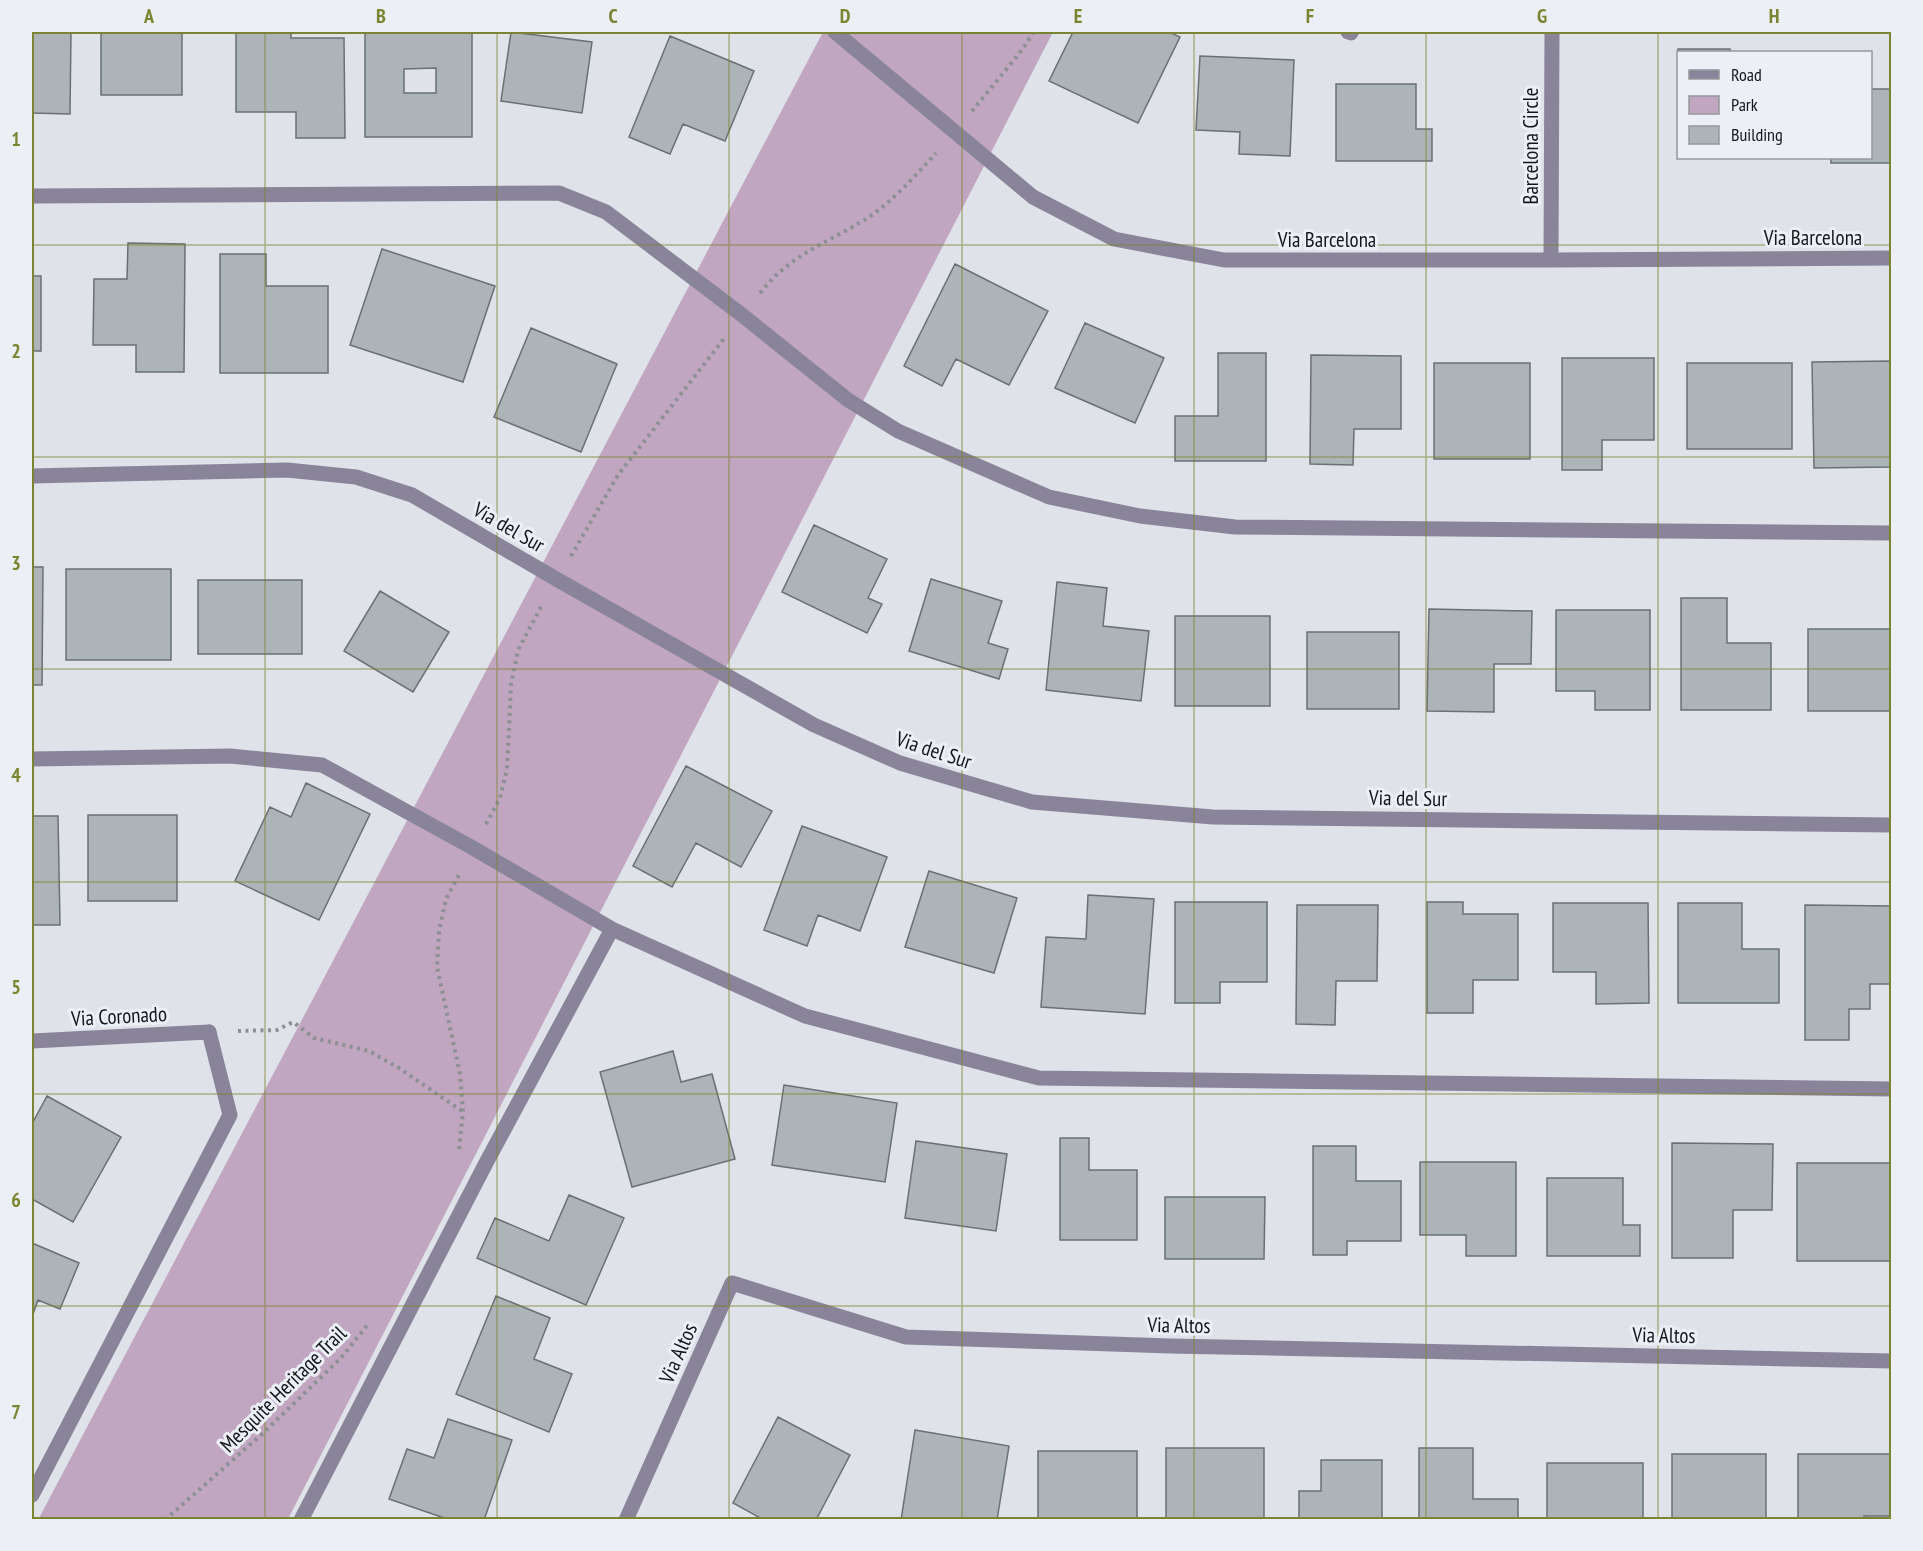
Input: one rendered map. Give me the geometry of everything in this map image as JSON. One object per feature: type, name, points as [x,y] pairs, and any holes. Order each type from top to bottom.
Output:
[{"type":"street","name":"Via Barcelona","points":[[836,32],[1033,197],[1114,239],[1224,260],[1892,258]]},
{"type":"street","name":"Barcelona Circle","points":[[1551,260],[1552,32]]},
{"type":"street","points":[[32,196],[559,193],[606,212],[849,400],[898,431],[1049,497],[1140,516],[1235,527],[1892,533]]},
{"type":"street","name":"Via del Sur","points":[[32,476],[287,470],[356,477],[401,491],[412,495],[568,586],[814,724],[900,763],[1032,802],[1213,817],[1892,825]]},
{"type":"street","points":[[32,759],[230,756],[321,765],[473,848],[612,930],[805,1016],[1039,1078],[1892,1089]]},
{"type":"street","points":[[301,1520],[486,1163],[612,930]]},
{"type":"street","points":[[32,1495],[230,1115],[209,1032]]},
{"type":"street","name":"Via Coronado","points":[[32,1041],[209,1032]]},
{"type":"street","name":"Via Altos","points":[[626,1520],[732,1283],[906,1337],[1182,1346],[1892,1360]]},
{"type":"path","points":[[982,100],[1034,32]]},
{"type":"path","points":[[459,1151],[463,1112],[460,1074],[436,968],[439,932],[446,899],[500,798],[507,769],[511,685],[518,650],[535,616]]},
{"type":"path","points":[[209,1032],[277,1030],[293,1022],[314,1038],[369,1051],[399,1068],[463,1112]]},
{"type":"path","name":"Mesquite Heritage Trail","points":[[165,1520],[262,1434],[340,1359],[370,1322]]},
{"type":"green space","points":[[823,32],[1053,32],[288,1519],[38,1520]]},
{"type":"building","points":[[32,32],[71,32],[70,114],[32,113]]},
{"type":"building","points":[[101,32],[182,32],[182,95],[101,95]]},
{"type":"building","points":[[236,32],[291,32],[291,38],[344,38],[345,138],[296,138],[296,112],[236,112]]},
{"type":"building","points":[[365,32],[472,32],[472,137],[365,137]],"holes":[[[436,68],[436,93],[404,93],[404,69]]]},
{"type":"building","points":[[511,32],[592,42],[582,113],[501,101]]},
{"type":"building","points":[[1073,32],[1169,32],[1180,37],[1138,123],[1049,81]]},
{"type":"building","points":[[670,36],[754,71],[725,141],[683,124],[670,154],[629,137]]},
{"type":"building","points":[[1678,49],[1730,49],[1730,51],[1678,51]]},
{"type":"building","points":[[1200,56],[1294,60],[1290,156],[1239,154],[1240,132],[1196,130]]},
{"type":"building","points":[[1336,84],[1416,84],[1416,129],[1432,129],[1432,161],[1336,161]]},
{"type":"building","points":[[1872,89],[1892,89],[1892,163],[1831,163],[1831,159],[1872,159]]},
{"type":"building","points":[[128,243],[185,244],[184,372],[136,372],[136,345],[93,345],[94,279],[127,279]]},
{"type":"building","points":[[382,249],[495,286],[463,382],[350,345]]},
{"type":"building","points":[[220,254],[266,254],[266,286],[328,286],[328,373],[220,373]]},
{"type":"building","points":[[955,264],[1048,311],[1009,385],[956,359],[942,386],[904,366]]},
{"type":"building","points":[[32,276],[41,276],[41,351],[32,351]]},
{"type":"building","points":[[1085,323],[1164,358],[1135,423],[1055,388]]},
{"type":"building","points":[[531,328],[617,364],[581,452],[494,417]]},
{"type":"building","points":[[1218,353],[1266,353],[1266,461],[1175,461],[1175,416],[1218,416]]},
{"type":"building","points":[[1311,355],[1401,356],[1401,429],[1354,429],[1353,465],[1310,464]]},
{"type":"building","points":[[1562,358],[1654,358],[1654,440],[1602,440],[1602,470],[1562,470]]},
{"type":"building","points":[[1892,361],[1892,467],[1814,468],[1812,362]]},
{"type":"building","points":[[1434,363],[1530,363],[1530,459],[1434,459]]},
{"type":"building","points":[[1687,363],[1792,363],[1792,449],[1687,449]]},
{"type":"building","points":[[814,525],[887,559],[868,598],[882,604],[867,633],[782,592]]},
{"type":"building","points":[[32,567],[43,567],[42,685],[32,685]]},
{"type":"building","points":[[66,569],[171,569],[171,660],[66,660]]},
{"type":"building","points":[[931,579],[1002,601],[988,643],[1008,649],[999,679],[909,651]]},
{"type":"building","points":[[198,580],[302,580],[302,654],[198,654]]},
{"type":"building","points":[[1057,582],[1107,588],[1103,626],[1149,631],[1141,701],[1046,690]]},
{"type":"building","points":[[380,591],[449,632],[413,692],[344,651]]},
{"type":"building","points":[[1681,598],[1727,598],[1727,643],[1771,643],[1771,710],[1681,710]]},
{"type":"building","points":[[1429,609],[1532,611],[1531,664],[1494,664],[1494,712],[1427,711]]},
{"type":"building","points":[[1556,610],[1650,610],[1650,710],[1595,710],[1595,691],[1556,691]]},
{"type":"building","points":[[1175,616],[1270,616],[1270,706],[1175,706]]},
{"type":"building","points":[[1808,629],[1890,629],[1890,711],[1808,711]]},
{"type":"building","points":[[1307,632],[1399,632],[1399,709],[1307,709]]},
{"type":"building","points":[[686,766],[772,811],[741,867],[696,843],[672,887],[633,866]]},
{"type":"building","points":[[306,783],[370,814],[319,920],[235,881],[270,807],[291,817]]},
{"type":"building","points":[[88,815],[177,815],[177,901],[88,901]]},
{"type":"building","points":[[32,816],[58,816],[60,925],[32,925]]},
{"type":"building","points":[[802,826],[887,857],[860,931],[818,915],[807,946],[764,930]]},
{"type":"building","points":[[929,871],[1017,898],[994,973],[905,947]]},
{"type":"building","points":[[1088,895],[1154,899],[1145,1014],[1041,1007],[1046,937],[1086,939]]},
{"type":"building","points":[[1175,902],[1267,902],[1267,982],[1220,982],[1220,1003],[1175,1003]]},
{"type":"building","points":[[1427,902],[1463,902],[1463,914],[1518,914],[1518,980],[1473,980],[1473,1013],[1427,1013]]},
{"type":"building","points":[[1553,903],[1648,903],[1649,1003],[1596,1004],[1596,972],[1553,972]]},
{"type":"building","points":[[1678,903],[1742,903],[1742,949],[1779,949],[1779,1003],[1678,1003]]},
{"type":"building","points":[[1297,905],[1378,905],[1377,981],[1336,981],[1335,1025],[1296,1024]]},
{"type":"building","points":[[1805,905],[1892,906],[1892,984],[1870,984],[1870,1009],[1849,1009],[1849,1040],[1805,1040]]},
{"type":"building","points":[[673,1051],[681,1082],[712,1074],[735,1159],[632,1187],[600,1072]]},
{"type":"building","points":[[784,1085],[897,1103],[885,1182],[772,1165]]},
{"type":"building","points":[[47,1096],[121,1137],[73,1222],[32,1199],[32,1124]]},
{"type":"building","points":[[1060,1138],[1089,1138],[1089,1170],[1137,1170],[1137,1240],[1060,1240]]},
{"type":"building","points":[[916,1141],[1007,1154],[996,1231],[905,1218]]},
{"type":"building","points":[[1672,1143],[1773,1144],[1772,1210],[1733,1210],[1733,1258],[1672,1258]]},
{"type":"building","points":[[1313,1146],[1356,1146],[1356,1181],[1401,1181],[1401,1241],[1347,1241],[1347,1255],[1313,1255]]},
{"type":"building","points":[[1420,1162],[1516,1162],[1516,1256],[1466,1256],[1466,1235],[1420,1235]]},
{"type":"building","points":[[1797,1163],[1892,1163],[1892,1261],[1797,1261]]},
{"type":"building","points":[[1547,1178],[1623,1178],[1623,1225],[1640,1225],[1640,1256],[1547,1256]]},
{"type":"building","points":[[569,1195],[624,1218],[586,1305],[477,1258],[495,1218],[549,1241]]},
{"type":"building","points":[[1165,1197],[1265,1197],[1264,1259],[1165,1259]]},
{"type":"building","points":[[32,1243],[79,1263],[60,1309],[38,1300],[32,1317]]},
{"type":"building","points":[[496,1296],[550,1318],[534,1359],[572,1374],[549,1432],[456,1394]]},
{"type":"building","points":[[778,1417],[850,1455],[816,1520],[764,1520],[733,1503]]},
{"type":"building","points":[[448,1419],[512,1440],[484,1520],[450,1520],[389,1499],[407,1449],[434,1458]]},
{"type":"building","points":[[915,1430],[1009,1446],[997,1520],[901,1520]]},
{"type":"building","points":[[1166,1448],[1264,1448],[1264,1520],[1166,1520]]},
{"type":"building","points":[[1419,1448],[1473,1448],[1473,1499],[1518,1499],[1518,1520],[1419,1520]]},
{"type":"building","points":[[1038,1451],[1137,1451],[1137,1520],[1038,1520]]},
{"type":"building","points":[[1672,1454],[1766,1454],[1766,1520],[1672,1520]]},
{"type":"building","points":[[1798,1454],[1892,1454],[1892,1516],[1864,1516],[1864,1520],[1798,1520]]},
{"type":"building","points":[[1321,1460],[1382,1460],[1382,1520],[1299,1520],[1299,1491],[1321,1491]]},
{"type":"building","points":[[1547,1463],[1643,1463],[1643,1520],[1547,1520]]}]
